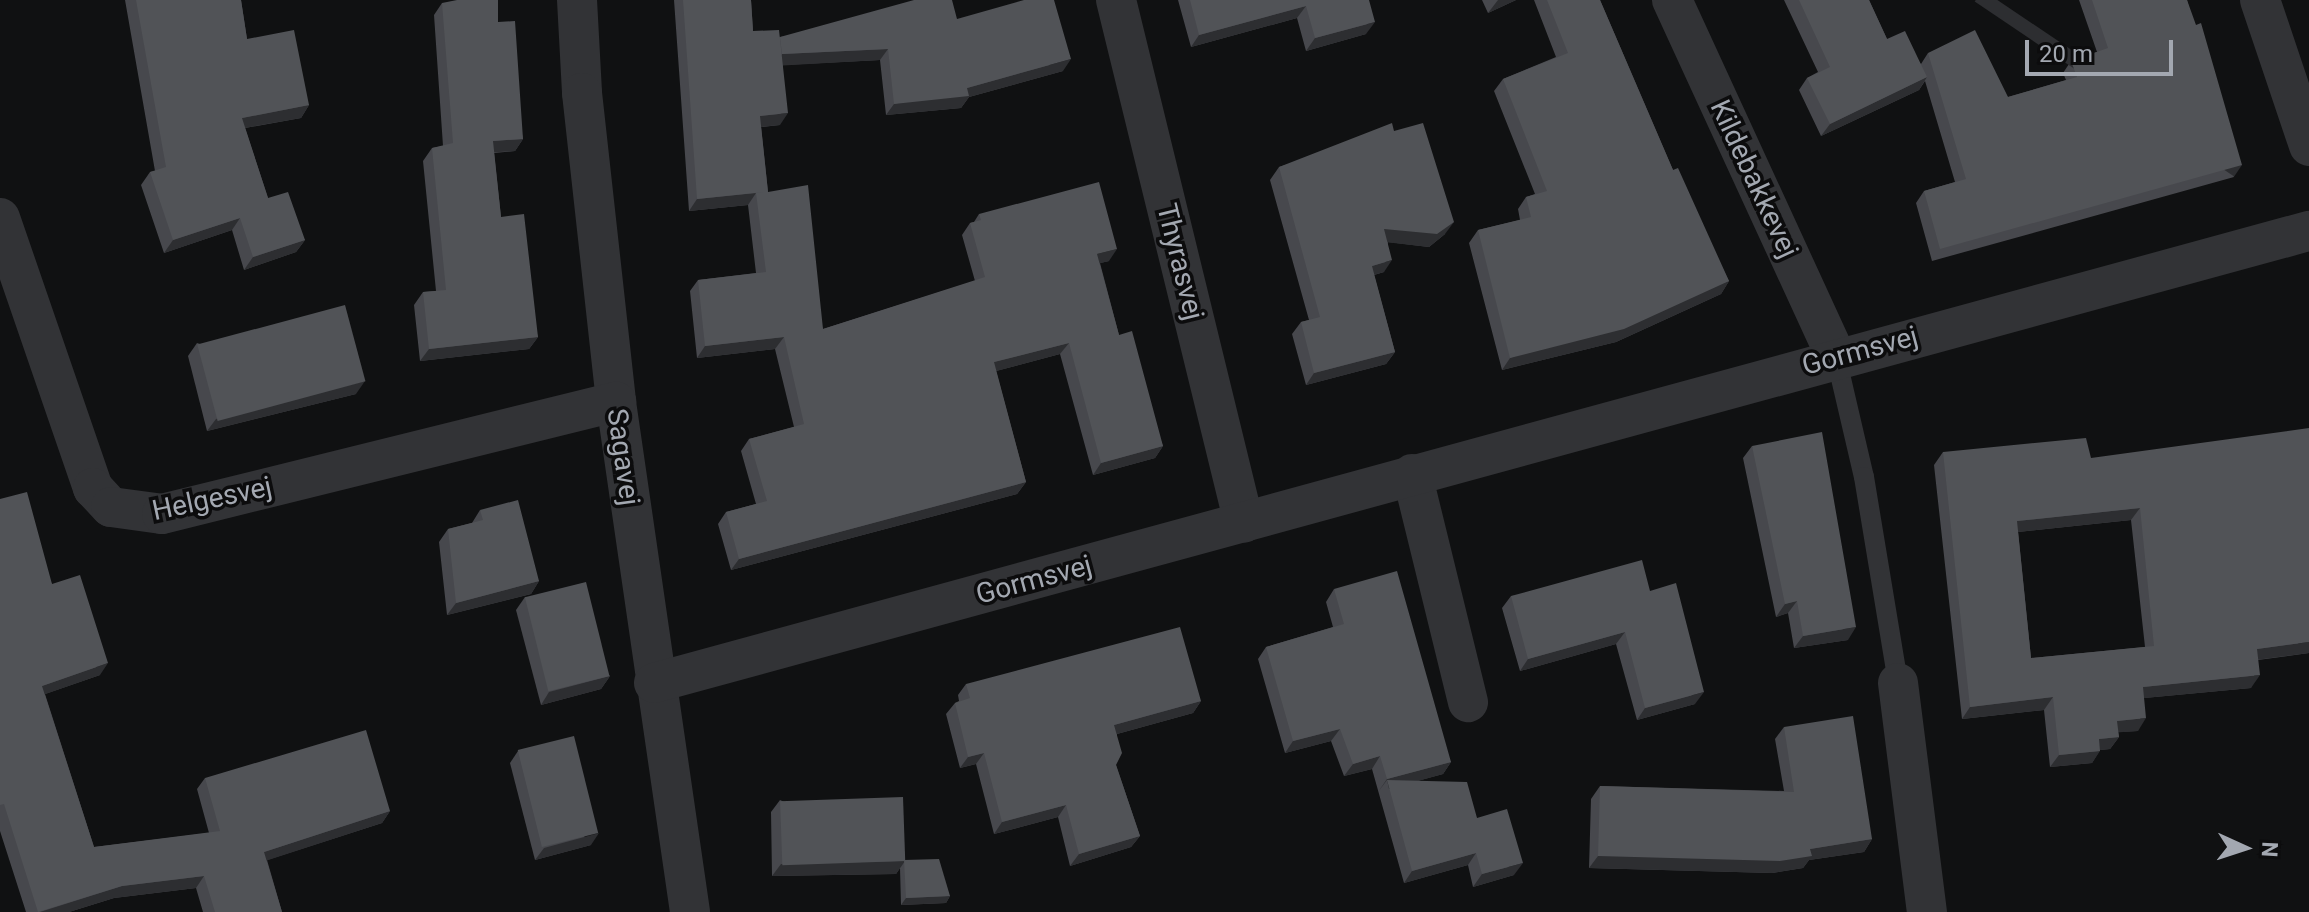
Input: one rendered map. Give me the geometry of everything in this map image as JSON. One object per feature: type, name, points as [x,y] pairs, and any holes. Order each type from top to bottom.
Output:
[{"type":"street","name":"Sagavej","points":[[577,0],[582,93],[616,402],[654,683],[690,912]]},
{"type":"street","name":"Thyrasvej","points":[[1116,0],[1244,523]]},
{"type":"street","name":"Kildebakkevej","points":[[1672,0],[1836,357]]},
{"type":"street","points":[[2260,0],[2309,146]]},
{"type":"street","name":"Helgesvej","points":[[0,218],[93,488],[111,507],[136,514],[162,514],[616,402]]},
{"type":"street","name":"Gormsvej","points":[[654,683],[1244,523],[1836,357],[2309,231]]},
{"type":"street","points":[[1412,474],[1468,702]]},
{"type":"street","points":[[1898,683],[1927,912]]},
{"type":"lane","points":[[1836,357],[1864,477],[1898,683]]},
{"type":"building","points":[[136,0],[241,0],[247,39],[294,30],[309,105],[242,118],[268,198],[288,192],[305,240],[253,257],[240,218],[173,240],[150,172],[166,167]]},
{"type":"building","points":[[498,0],[498,22],[515,21],[523,139],[493,141],[501,217],[524,214],[538,337],[429,349],[423,292],[446,290],[432,148],[453,143],[442,3]]},
{"type":"building","points":[[683,0],[751,0],[753,31],[779,30],[788,113],[760,116],[768,192],[808,185],[823,329],[985,277],[970,223],[981,220],[979,214],[1099,182],[1117,249],[1097,254],[1119,335],[1132,331],[1163,446],[1101,463],[1069,343],[994,362],[1026,482],[739,559],[726,512],[767,501],[749,439],[804,424],[784,337],[705,346],[698,280],[766,272],[756,193],[765,192],[697,199]]},
{"type":"building","points":[[914,0],[952,0],[957,19],[1024,0],[1054,0],[1071,59],[967,88],[969,96],[894,104],[888,49],[782,54],[780,37]]},
{"type":"building","points":[[1190,0],[1369,0],[1375,22],[1315,38],[1306,6],[1199,35]]},
{"type":"building","points":[[1547,0],[1600,0],[1673,170],[1678,168],[1729,281],[1624,329],[1510,358],[1478,230],[1531,217],[1526,197],[1547,191],[1503,79],[1568,53]]},
{"type":"building","points":[[1799,0],[1869,0],[1887,39],[1905,31],[1927,77],[1830,124],[1807,78],[1830,67]]},
{"type":"building","points":[[2092,0],[2187,0],[2196,25],[2201,23],[2242,165],[1940,249],[1924,191],[1966,179],[1928,53],[1975,30],[2008,97],[2077,77],[2071,61],[2108,48]]},
{"type":"building","points":[[1392,123],[1394,131],[1423,123],[1454,222],[1437,234],[1384,229],[1392,260],[1372,266],[1395,352],[1314,373],[1301,322],[1320,317],[1279,167]]},
{"type":"building","points":[[345,305],[365,381],[218,421],[197,345]]},
{"type":"building","points":[[2309,428],[2309,642],[2257,649],[2260,675],[2143,687],[2146,718],[2117,721],[2119,737],[2099,739],[2100,751],[2059,755],[2053,697],[1970,707],[1943,452],[2086,438],[2091,458]],"holes":[[[2140,508],[2154,646],[2031,658],[2017,521]]]},
{"type":"building","points":[[1822,432],[1856,627],[1803,636],[1797,601],[1785,604],[1752,446]]},
{"type":"building","points":[[27,492],[52,584],[80,575],[108,663],[42,686],[94,847],[220,831],[205,778],[366,730],[390,811],[264,852],[282,912],[215,912],[204,876],[122,886],[38,912],[4,804],[0,805],[0,499]]},
{"type":"building","points":[[518,500],[539,581],[456,603],[448,529],[483,520],[480,510]]},
{"type":"building","points":[[1642,560],[1650,591],[1676,583],[1704,692],[1645,708],[1625,632],[1528,659],[1511,596]]},
{"type":"building","points":[[1397,571],[1451,762],[1387,779],[1380,756],[1353,764],[1340,729],[1293,741],[1266,647],[1344,624],[1334,589]]},
{"type":"building","points":[[586,582],[609,676],[548,691],[525,597]]},
{"type":"building","points":[[1180,627],[1201,701],[1114,725],[1122,753],[1116,765],[1140,836],[1079,854],[1066,805],[1002,822],[984,753],[968,757],[955,703],[970,698],[966,684]]},
{"type":"building","points":[[1853,716],[1872,839],[1810,849],[1812,856],[1780,861],[1598,856],[1600,786],[1794,792],[1784,727]]},
{"type":"building","points":[[574,736],[598,833],[542,847],[518,750]]},
{"type":"building","points":[[1387,780],[1467,782],[1477,818],[1507,809],[1523,863],[1482,874],[1476,853],[1412,871]]},
{"type":"building","points":[[903,797],[905,861],[782,865],[780,801]]},
{"type":"building","points":[[939,859],[950,896],[906,898],[904,860]]}]
